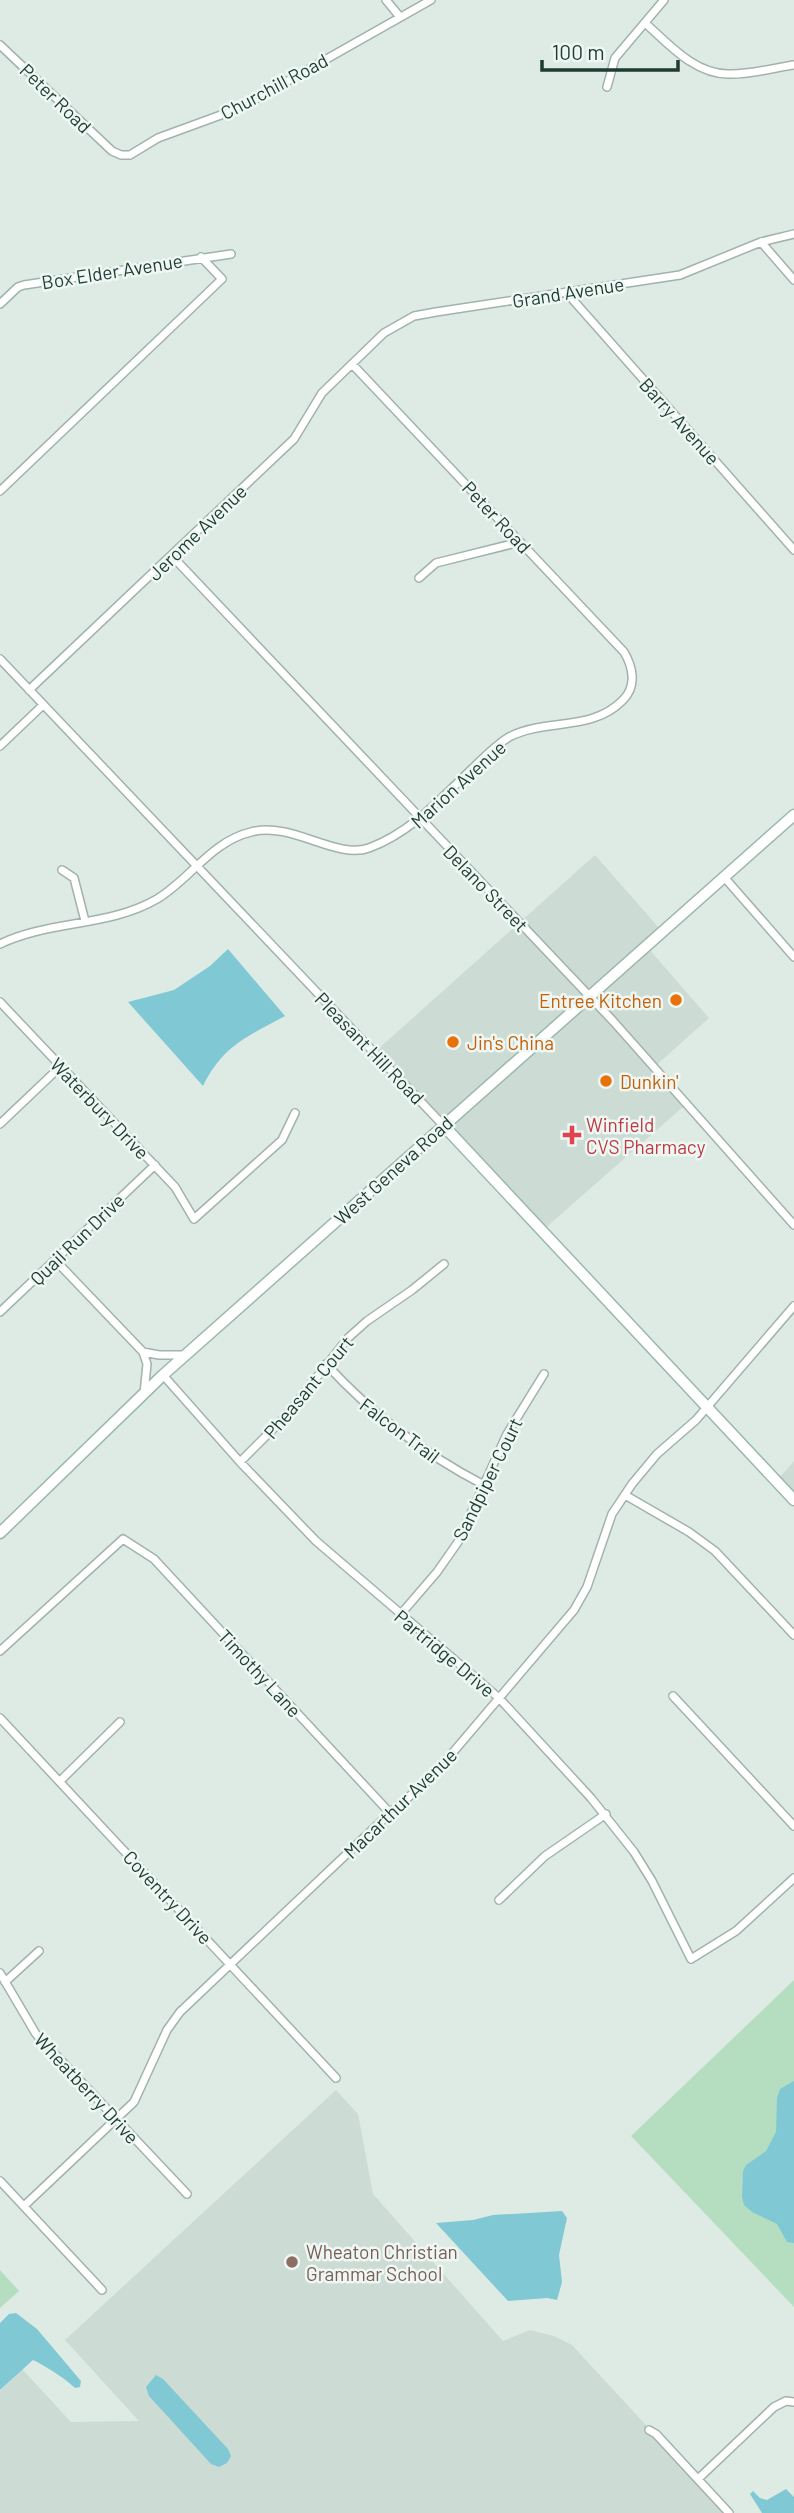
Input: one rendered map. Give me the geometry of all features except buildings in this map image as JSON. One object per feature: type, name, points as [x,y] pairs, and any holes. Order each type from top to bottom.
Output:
[{"type":"main road","name":"West Geneva Road","points":[[0,1532],[163,1375],[794,815]]},
{"type":"main road","name":"Pleasant Hill Road","points":[[443,1125],[794,1500]]},
{"type":"street","points":[[386,0],[400,17]]},
{"type":"street","name":"Churchill Road","points":[[112,151],[130,155],[158,138],[240,108],[431,0]]},
{"type":"street","points":[[607,87],[615,58],[664,0]]},
{"type":"street","points":[[645,23],[693,63],[711,71],[727,75],[794,65]]},
{"type":"street","name":"Peter Road","points":[[0,45],[112,151]]},
{"type":"street","name":"Grand Avenue","points":[[352,365],[384,333],[414,316],[680,275],[761,243],[794,234]]},
{"type":"street","points":[[761,243],[794,280]]},
{"type":"street","name":"Box Elder Avenue","points":[[0,304],[18,287],[24,285],[230,254]]},
{"type":"street","points":[[0,491],[222,279],[201,257]]},
{"type":"street","name":"Barry Avenue","points":[[566,292],[794,550]]},
{"type":"street","name":"Peter Road","points":[[352,365],[624,652],[634,675]]},
{"type":"street","name":"Jerome Avenue","points":[[29,690],[294,439],[322,393],[352,365]]},
{"type":"street","points":[[419,578],[436,563],[520,542]]},
{"type":"street","name":"Delano Street","points":[[172,556],[589,996],[794,1225]]},
{"type":"street","name":"Pleasant Hill Road","points":[[0,659],[443,1125]]},
{"type":"street","name":"Marion Avenue","points":[[0,944],[47,927],[119,915],[148,904],[174,887],[222,846],[248,832],[270,829],[291,832],[327,845],[365,850],[396,835],[420,818],[506,739],[533,728],[582,722],[600,716],[628,694],[634,675]]},
{"type":"street","points":[[0,746],[43,705]]},
{"type":"street","points":[[62,870],[74,878],[85,921]]},
{"type":"street","points":[[724,877],[794,957]]},
{"type":"street","name":"Waterbury Drive","points":[[0,1002],[175,1187],[194,1219],[282,1140],[295,1113]]},
{"type":"street","points":[[0,1124],[61,1066]]},
{"type":"street","name":"Quail Run Drive","points":[[0,1312],[155,1165]]},
{"type":"street","points":[[55,1260],[143,1352],[147,1364],[144,1394]]},
{"type":"street","name":"Pheasant Court","points":[[240,1462],[285,1417],[348,1338],[444,1264]]},
{"type":"street","name":"Macarthur Avenue","points":[[24,2206],[134,2102],[171,2022],[390,1813],[432,1777],[574,1610],[587,1587],[612,1514],[647,1465],[695,1420],[794,1306]]},
{"type":"street","points":[[143,1352],[186,1355]]},
{"type":"street","name":"Falcon Trail","points":[[326,1364],[372,1410],[435,1457],[484,1485]]},
{"type":"street","name":"Sandpiper Court","points":[[400,1615],[444,1563],[458,1542],[507,1434],[544,1374]]},
{"type":"street","name":"Partridge Drive","points":[[163,1375],[240,1462],[316,1541],[499,1698],[606,1814],[652,1881],[691,1959],[736,1931],[794,1878]]},
{"type":"street","points":[[625,1495],[703,1541],[794,1635]]},
{"type":"street","name":"Timothy Lane","points":[[0,1651],[123,1539],[154,1559],[390,1813]]},
{"type":"street","points":[[673,1696],[794,1826]]},
{"type":"street","name":"Coventry Drive","points":[[0,1718],[336,2078]]},
{"type":"street","points":[[60,1781],[120,1722]]},
{"type":"street","points":[[499,1900],[545,1856],[606,1814]]},
{"type":"street","points":[[5,1982],[39,1951]]},
{"type":"street","name":"Wheatberry Drive","points":[[0,1973],[36,2034],[187,2194]]},
{"type":"street","points":[[0,2181],[102,2290]]},
{"type":"street","points":[[698,2479],[774,2407],[786,2401],[794,2402]]},
{"type":"street","points":[[649,2430],[656,2434],[729,2513]]},
{"type":"shaded area","points":[[595,855],[660,929],[442,1123],[377,1050]]},
{"type":"shaded area","points":[[648,948],[709,1018],[652,1069],[684,1106],[542,1231],[448,1125]]},
{"type":"shaded area","points":[[794,1461],[794,1492],[780,1477]]},
{"type":"shaded area","name":"Wheaton Christian Grammar School","points":[[336,2090],[358,2114],[373,2194],[503,2341],[530,2330],[554,2336],[572,2345],[727,2513],[0,2513],[0,2391],[22,2369],[71,2422],[139,2421],[65,2340]]},
{"type":"green space","points":[[794,1980],[794,2307],[631,2136]]},
{"type":"green space","points":[[0,2270],[19,2291],[0,2308]]},
{"type":"water","points":[[228,949],[285,1016],[228,1051],[203,1086],[128,1002],[174,990],[210,966]]},
{"type":"water","points":[[794,2081],[794,2243],[787,2242],[777,2224],[744,2205],[742,2197],[743,2171],[746,2165],[766,2151],[776,2132],[777,2098],[780,2089]]},
{"type":"water","points":[[562,2211],[567,2218],[559,2255],[562,2282],[557,2300],[547,2298],[508,2301],[436,2223],[473,2220],[493,2215]]},
{"type":"water","points":[[16,2313],[37,2329],[81,2381],[80,2387],[75,2388],[55,2372],[33,2360],[0,2390],[0,2323],[9,2314]]},
{"type":"water","points":[[156,2375],[163,2379],[228,2449],[231,2456],[227,2463],[219,2467],[211,2464],[149,2396],[146,2387]]},
{"type":"water","points":[[786,2489],[794,2497],[794,2513],[762,2513],[750,2494],[753,2491],[760,2498],[767,2500]]},
{"type":"place","name":"Entree Kitchen","points":[[676,1000]]},
{"type":"place","name":"Jin's China","points":[[453,1042]]},
{"type":"place","name":"Dunkin'","points":[[606,1081]]},
{"type":"place","name":"Winfield CVS Pharmacy","points":[[572,1135]]},
{"type":"place","name":"Wheaton Christian Grammar School","points":[[292,2262]]}]
